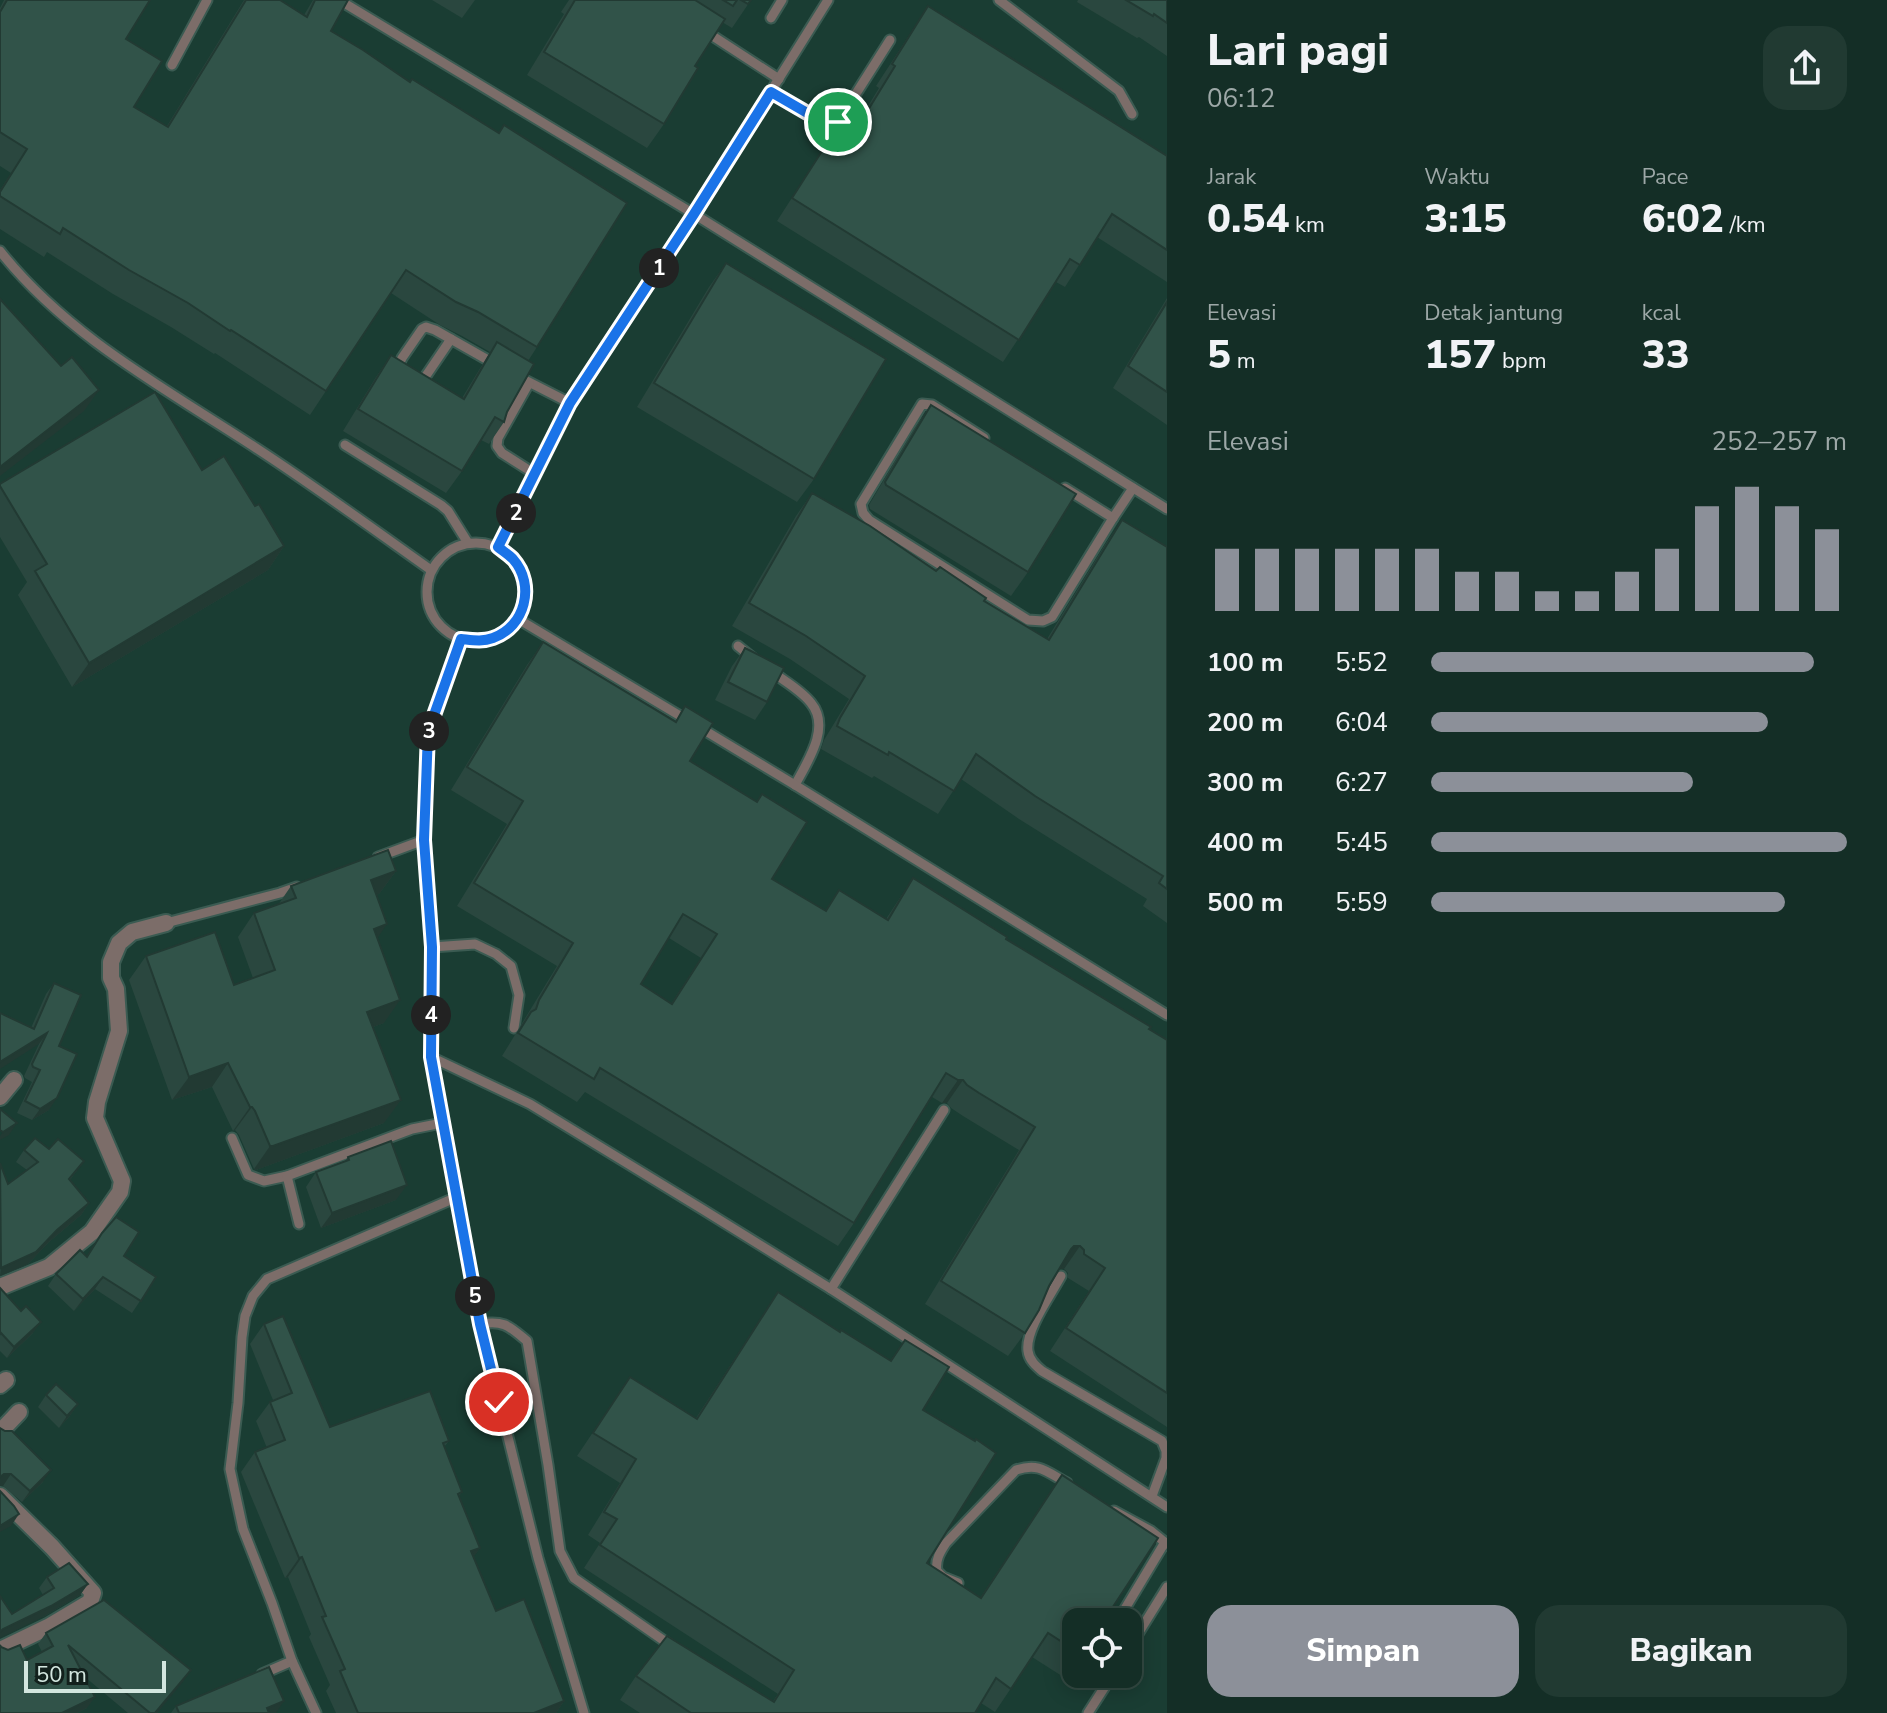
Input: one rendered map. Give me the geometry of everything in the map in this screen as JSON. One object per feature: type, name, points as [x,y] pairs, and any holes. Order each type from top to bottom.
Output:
[{"type":"street","points":[[0,1287],[49,1267],[92,1232],[120,1192],[122,1181],[95,1118],[119,1031],[111,962],[119,943],[132,932],[166,923]]},
{"type":"street","points":[[0,1097],[14,1080]]},
{"type":"street","points":[[0,1432],[19,1412]]},
{"type":"street","points":[[0,1496],[93,1593],[90,1602],[79,1609],[0,1650]]},
{"type":"lane","points":[[172,65],[207,0]]},
{"type":"lane","points":[[339,0],[694,214],[1167,509]]},
{"type":"lane","points":[[771,18],[782,0]]},
{"type":"lane","points":[[498,547],[570,403],[694,214],[828,0]]},
{"type":"lane","points":[[999,0],[1119,91],[1132,114]]},
{"type":"lane","points":[[695,25],[779,79]]},
{"type":"lane","points":[[771,92],[832,125],[838,122],[890,40]]},
{"type":"lane","points":[[0,251],[17,272],[96,344],[267,455],[431,570]]},
{"type":"lane","points":[[451,339],[418,388],[407,386],[396,378],[396,371],[426,327],[435,330],[570,403]]},
{"type":"lane","points":[[529,383],[498,438],[497,446],[502,453],[535,474]]},
{"type":"lane","points":[[996,446],[932,405],[922,404],[861,504],[869,520],[1028,620],[1043,621],[1052,617],[1133,488]]},
{"type":"lane","points":[[345,445],[441,505],[468,543]]},
{"type":"lane","points":[[1061,486],[1113,518]]},
{"type":"lane","points":[[468,543],[498,547],[512,557],[522,571],[526,587],[525,604],[518,619],[507,631],[477,641],[461,639],[446,631],[435,619],[428,603],[427,586],[431,570],[453,548],[468,543]]},
{"type":"lane","points":[[518,619],[795,785],[1167,1015]]},
{"type":"lane","points":[[461,639],[428,732],[424,840],[432,947],[431,1057],[480,1324],[538,1558],[584,1713]]},
{"type":"lane","points":[[738,646],[809,700],[819,715],[818,733],[810,757],[795,785]]},
{"type":"lane","points":[[366,861],[424,840]]},
{"type":"lane","points":[[166,923],[308,883]]},
{"type":"lane","points":[[432,947],[475,944],[496,954],[511,966],[519,995],[514,1028]]},
{"type":"lane","points":[[431,1057],[530,1104],[831,1289],[1167,1507]]},
{"type":"lane","points":[[831,1289],[944,1110]]},
{"type":"lane","points":[[232,1138],[248,1175],[264,1181],[287,1176],[412,1129],[442,1123]]},
{"type":"lane","points":[[287,1176],[299,1224]]},
{"type":"lane","points":[[316,1713],[292,1661],[243,1529],[230,1469],[245,1316],[253,1296],[267,1279],[457,1197]]},
{"type":"lane","points":[[1061,1276],[1033,1328],[1027,1349],[1031,1359],[1042,1371],[1162,1441],[1166,1458],[1152,1496]]},
{"type":"lane","points":[[480,1324],[495,1322],[511,1327],[527,1341],[560,1551],[574,1578],[682,1653]]},
{"type":"lane","points":[[958,1583],[937,1571],[940,1552],[1016,1470],[1037,1466],[1075,1488]]},
{"type":"lane","points":[[1100,1502],[1166,1543],[1126,1608]]},
{"type":"lane","points":[[1142,1627],[1167,1587]]},
{"type":"lane","points":[[252,1678],[292,1661]]},
{"type":"lane","points":[[1088,1713],[1104,1688]]},
{"type":"building","points":[[7,0],[150,0],[126,39],[162,61],[134,107],[168,127],[246,0],[280,0],[307,17],[315,0],[348,0],[331,31],[410,82],[412,79],[499,133],[504,125],[627,203],[537,347],[406,270],[326,391],[63,228],[60,234],[0,196],[27,149],[0,132],[0,12]]},
{"type":"building","points":[[575,0],[695,0],[725,19],[664,124],[544,52]]},
{"type":"building","points":[[723,0],[737,0],[733,6]]},
{"type":"building","points":[[1126,0],[1167,0],[1167,23],[1154,14]]},
{"type":"building","points":[[928,6],[1167,156],[1167,250],[1112,214],[1080,265],[1070,259],[1019,340],[792,198],[831,137],[846,146]]},
{"type":"building","points":[[726,263],[886,359],[814,479],[654,383]]},
{"type":"building","points":[[0,299],[61,366],[72,357],[99,390],[0,467]]},
{"type":"building","points":[[1167,302],[1167,392],[1128,366]]},
{"type":"building","points":[[497,342],[534,364],[504,422],[495,417],[462,471],[358,409],[391,355],[464,399]]},
{"type":"building","points":[[155,392],[202,470],[224,456],[255,506],[259,504],[284,546],[89,663],[35,571],[47,564],[0,484]]},
{"type":"building","points":[[931,405],[1076,494],[1028,572],[886,485]]},
{"type":"building","points":[[812,493],[870,526],[936,571],[940,567],[986,598],[984,601],[1049,640],[1122,520],[1167,547],[1167,889],[1159,883],[1163,876],[1035,796],[976,754],[954,791],[889,752],[888,755],[837,726],[865,676],[806,636],[749,603]]},
{"type":"building","points":[[543,642],[676,722],[685,706],[713,723],[690,761],[757,802],[762,794],[807,822],[772,879],[826,911],[839,890],[888,920],[913,878],[1167,1040],[1167,1393],[1066,1328],[1105,1268],[1084,1254],[1080,1246],[1071,1249],[1025,1333],[941,1281],[1035,1127],[963,1080],[946,1073],[854,1223],[600,1068],[594,1079],[518,1033],[536,1009],[573,943],[474,883],[523,801],[467,767]],"holes":[[[683,914],[717,934],[672,1004],[641,984]]]},
{"type":"building","points":[[745,648],[784,668],[767,702],[728,682]]},
{"type":"building","points":[[388,850],[396,871],[371,880],[387,924],[374,929],[400,1000],[367,1012],[401,1100],[270,1146],[255,1111],[228,1063],[189,1077],[146,956],[215,932],[234,985],[275,970],[254,913],[296,898],[291,886]]},
{"type":"building","points":[[54,983],[81,995],[59,1046],[77,1054],[57,1098],[40,1109],[25,1101],[40,1070],[32,1064],[47,1033],[0,1062],[0,1013],[34,1029]]},
{"type":"building","points":[[0,1109],[17,1123],[3,1132],[0,1130]]},
{"type":"building","points":[[35,1138],[49,1149],[58,1139],[84,1161],[69,1179],[89,1203],[36,1252],[1,1268],[0,1163],[8,1184],[38,1162],[24,1150]]},
{"type":"building","points":[[391,1141],[407,1185],[332,1213],[316,1172]]},
{"type":"building","points":[[116,1217],[139,1232],[124,1256],[156,1277],[141,1301],[103,1277],[83,1299],[56,1274],[80,1250],[87,1257]]},
{"type":"building","points":[[0,1288],[21,1311],[26,1306],[41,1322],[14,1347],[0,1334]]},
{"type":"building","points":[[778,1292],[891,1361],[905,1340],[949,1367],[923,1410],[996,1453],[927,1563],[981,1598],[1062,1475],[1158,1538],[1112,1608],[1062,1608],[1062,1642],[1048,1633],[1011,1689],[996,1678],[975,1713],[691,1713],[636,1676],[667,1636],[774,1702],[794,1670],[600,1545],[617,1519],[604,1512],[636,1459],[593,1433],[630,1377],[697,1419]]},
{"type":"building","points":[[283,1316],[330,1427],[430,1391],[449,1441],[443,1443],[462,1492],[458,1494],[480,1548],[471,1551],[496,1611],[524,1599],[564,1701],[534,1713],[358,1713],[340,1671],[345,1669],[322,1617],[326,1616],[255,1452],[285,1440],[270,1402],[292,1393],[264,1324]]},
{"type":"building","points":[[56,1384],[78,1404],[67,1416],[46,1395]]},
{"type":"building","points":[[0,1428],[12,1431],[51,1470],[30,1491],[11,1474],[0,1477]]},
{"type":"building","points":[[0,1491],[19,1514],[0,1526]]},
{"type":"building","points":[[69,1563],[88,1584],[0,1632],[0,1596],[12,1614],[54,1588],[47,1577]]},
{"type":"building","points":[[104,1600],[191,1670],[155,1713],[150,1713],[68,1645],[95,1697],[62,1713],[0,1713],[0,1645],[8,1650],[20,1645],[27,1660],[53,1646],[46,1633]]},
{"type":"building","points":[[269,1667],[284,1701],[267,1708],[269,1713],[179,1713],[176,1706]]},
{"type":"route","points":[[499,1402],[480,1324],[431,1057],[432,947],[424,840],[428,732],[461,639],[477,641],[507,631],[518,619],[525,604],[526,587],[522,571],[512,557],[498,547],[570,403],[771,92],[828,125],[838,122]]}]
